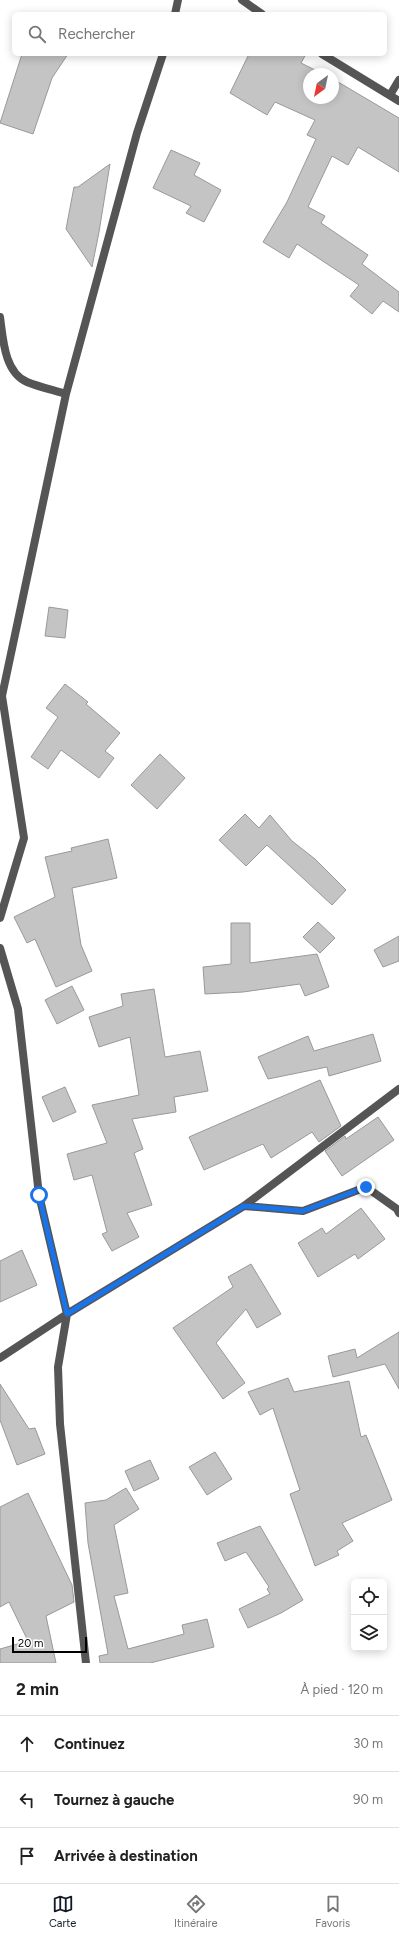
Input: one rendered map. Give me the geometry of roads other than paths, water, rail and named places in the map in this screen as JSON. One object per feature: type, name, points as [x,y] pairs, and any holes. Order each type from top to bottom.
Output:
[{"type":"street","points":[[175,12],[178,0]]},
{"type":"street","points":[[242,0],[259,12]]},
{"type":"street","points":[[0,918],[24,838],[2,696],[66,394],[137,133],[162,56]]},
{"type":"street","points":[[325,56],[399,101]]},
{"type":"street","points":[[390,95],[399,80]]},
{"type":"street","points":[[0,318],[4,346],[11,368],[25,381],[66,394]]},
{"type":"street","points":[[0,948],[18,1009],[39,1195],[67,1314],[58,1366],[60,1424],[86,1663]]},
{"type":"street","points":[[0,1358],[67,1314],[244,1206],[399,1089]]},
{"type":"street","points":[[244,1206],[303,1211],[366,1187],[397,1209],[399,1213]]}]
